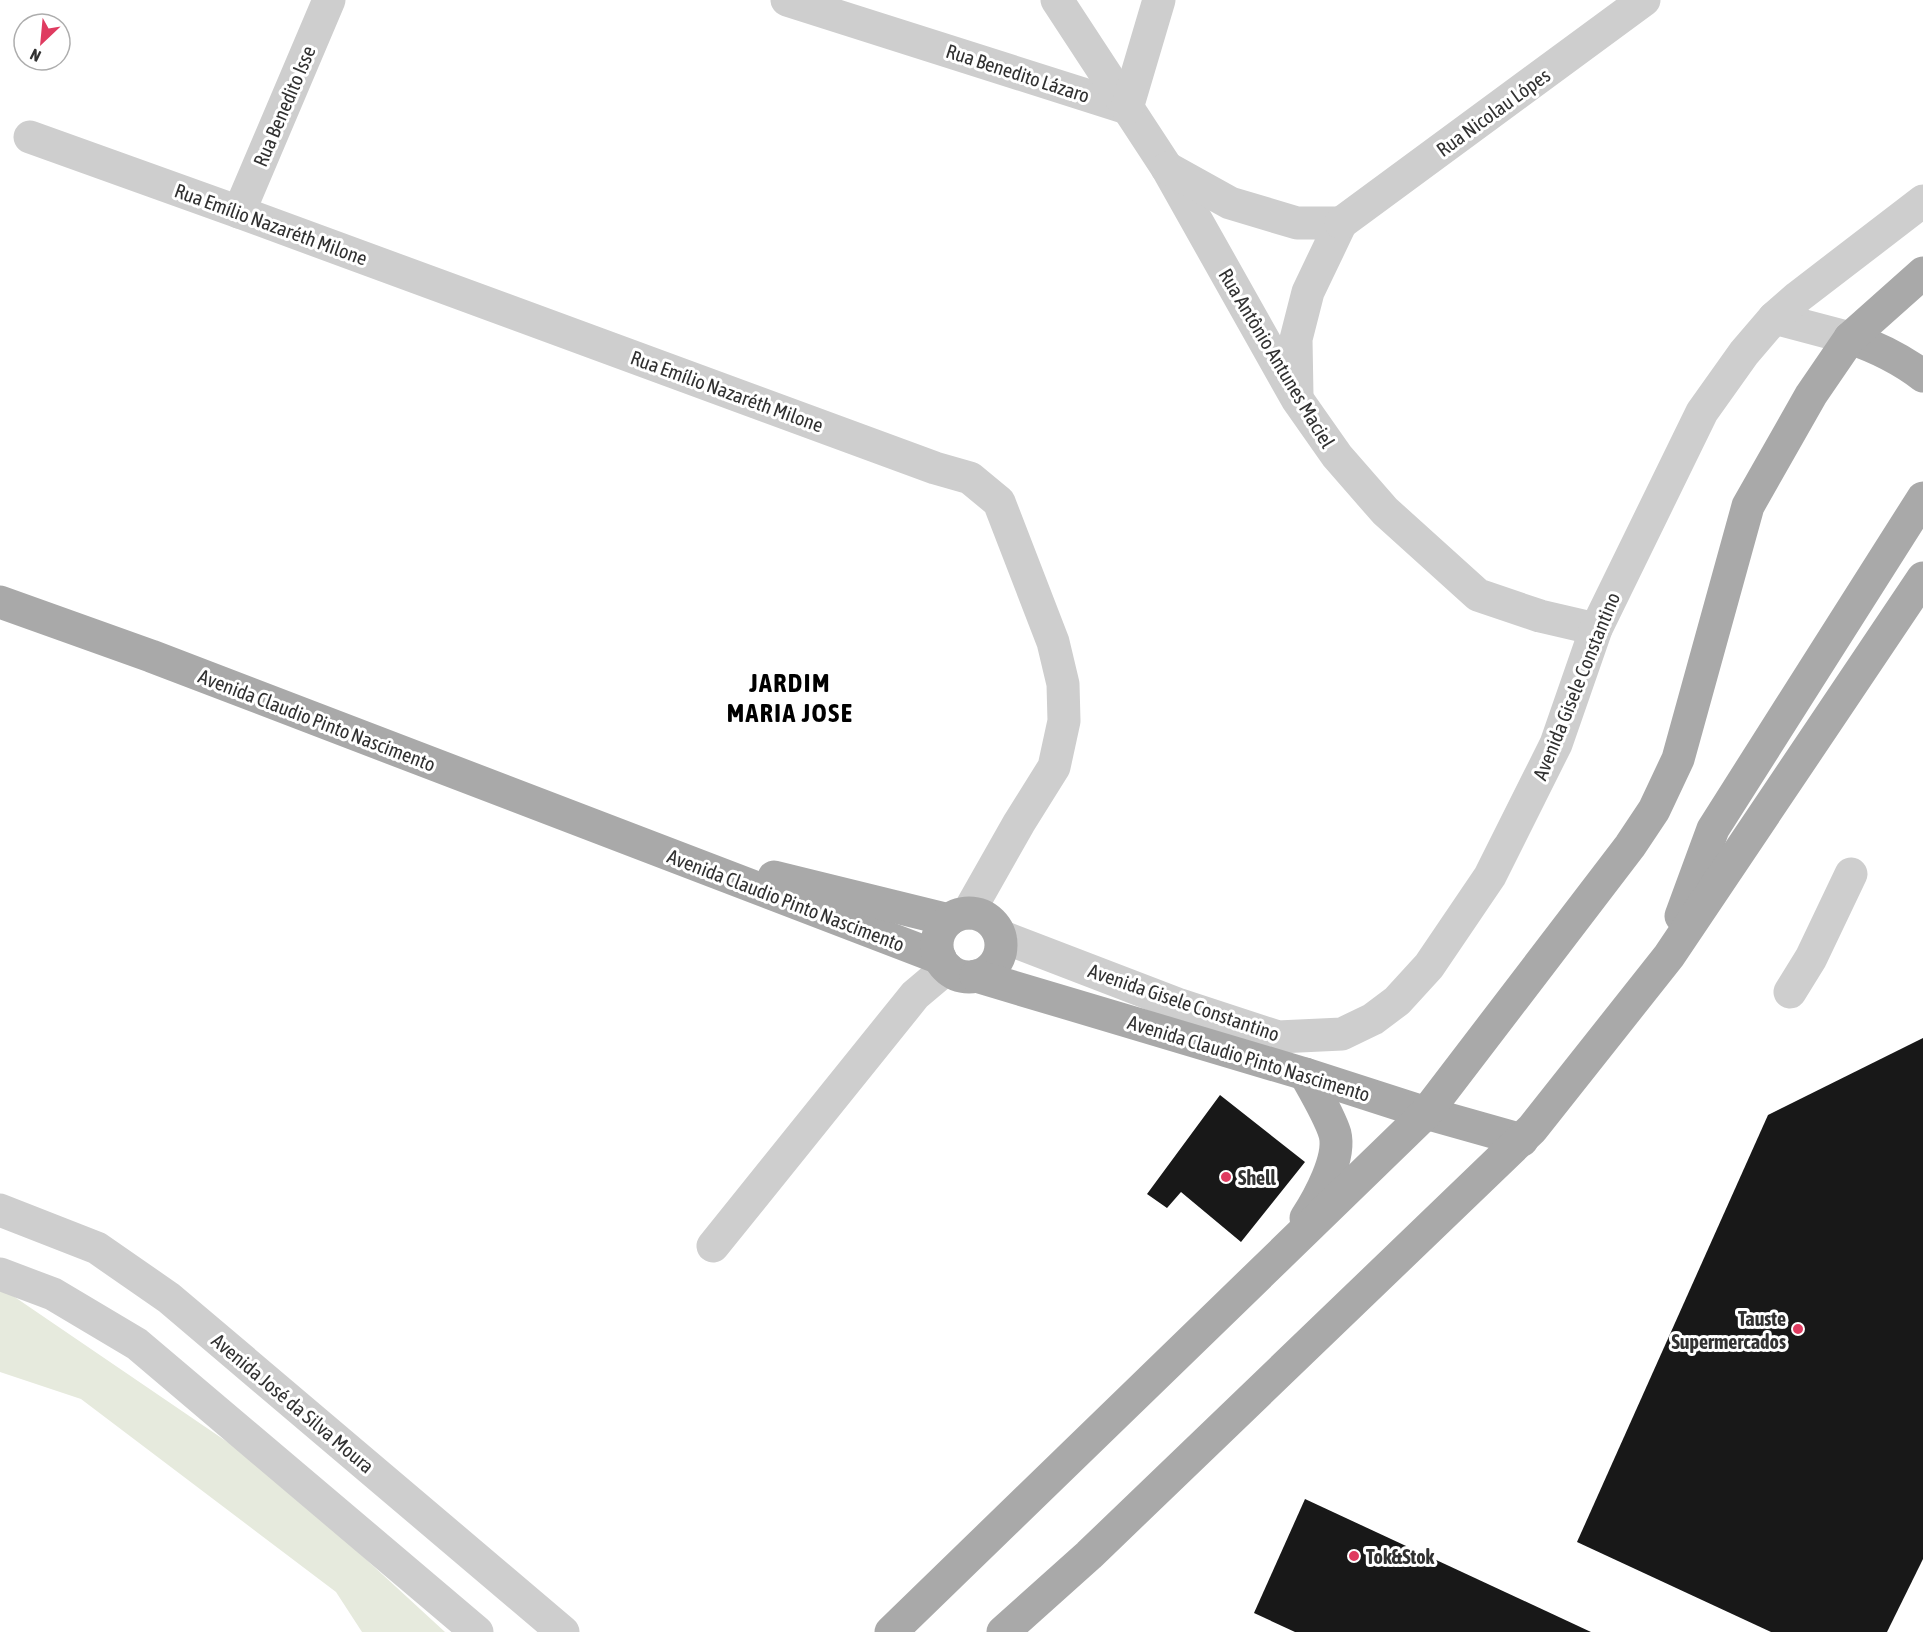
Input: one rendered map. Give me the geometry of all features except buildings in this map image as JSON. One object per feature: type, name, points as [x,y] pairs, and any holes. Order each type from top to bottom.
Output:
[{"type":"main road","points":[[891,1632],[1426,1113],[1622,855],[1654,810],[1677,759],[1748,506],[1811,395],[1850,338],[1923,273]]},
{"type":"main road","points":[[1850,338],[1873,346],[1911,366],[1923,376]]},
{"type":"main road","points":[[1663,963],[1713,829],[1923,498]]},
{"type":"main road","points":[[1003,1632],[1132,1514],[1522,1140],[1663,963],[1923,578]]},
{"type":"main road","name":"Avenida Claudio Pinto Nascimento","points":[[0,602],[162,661],[954,967],[1426,1113],[1522,1140]]},
{"type":"main road","name":"Avenida Claudio Pinto Nascimento","points":[[632,842],[958,916]]},
{"type":"main road","points":[[979,914],[995,926],[1000,936],[999,956],[986,972],[954,967],[937,948],[941,928],[958,916],[979,914]]},
{"type":"main road","points":[[1281,1254],[1322,1193],[1335,1151],[1335,1135],[1305,1074]]},
{"type":"street","name":"Rua Benedito Isse","points":[[239,212],[329,0]]},
{"type":"street","name":"Rua Benedito Lázaro","points":[[786,0],[1127,108]]},
{"type":"street","name":"Rua Benedito Lázaro","points":[[1057,0],[1127,108]]},
{"type":"street","points":[[1127,108],[1159,0]]},
{"type":"street","name":"Rua Nicolau Lópes","points":[[1297,399],[1296,339],[1308,292],[1341,223],[1644,0]]},
{"type":"street","name":"Rua Antônio Antunes Maciel","points":[[1127,108],[1167,168],[1297,399],[1336,456],[1385,511],[1478,595],[1540,616],[1596,628]]},
{"type":"street","name":"Rua Emílio Nazaréth Milone","points":[[30,137],[935,468],[970,478],[999,502],[1053,642],[1063,684],[1064,721],[1054,767],[958,916]]},
{"type":"street","points":[[1167,168],[1230,203],[1297,223],[1341,223]]},
{"type":"street","name":"Avenida Gisele Constantino","points":[[1000,936],[1177,1004],[1278,1037],[1342,1035],[1397,1001],[1429,966],[1490,876],[1556,744],[1596,628],[1701,411],[1744,353],[1774,318],[1923,201]]},
{"type":"street","points":[[1774,318],[1850,338]]},
{"type":"street","points":[[1790,992],[1811,958],[1851,874]]},
{"type":"street","points":[[713,1246],[915,995],[954,967]]},
{"type":"street","name":"Avenida José da Silva Moura","points":[[0,1210],[97,1248],[169,1298],[563,1632]]},
{"type":"street","points":[[0,1274],[53,1294],[136,1344],[477,1632]]},
{"type":"shaded area","points":[[0,1287],[270,1471],[445,1632],[362,1632],[336,1592],[81,1399],[0,1372]]},
{"type":"place","name":"Shell","points":[[1226,1177]]},
{"type":"place","name":"Tauste Supermercados","points":[[1798,1329]]},
{"type":"place","name":"Tok&Stok","points":[[1354,1556]]},
{"type":"district","name":"JARDIM MARIA JOSE","points":[[790,698]]}]
